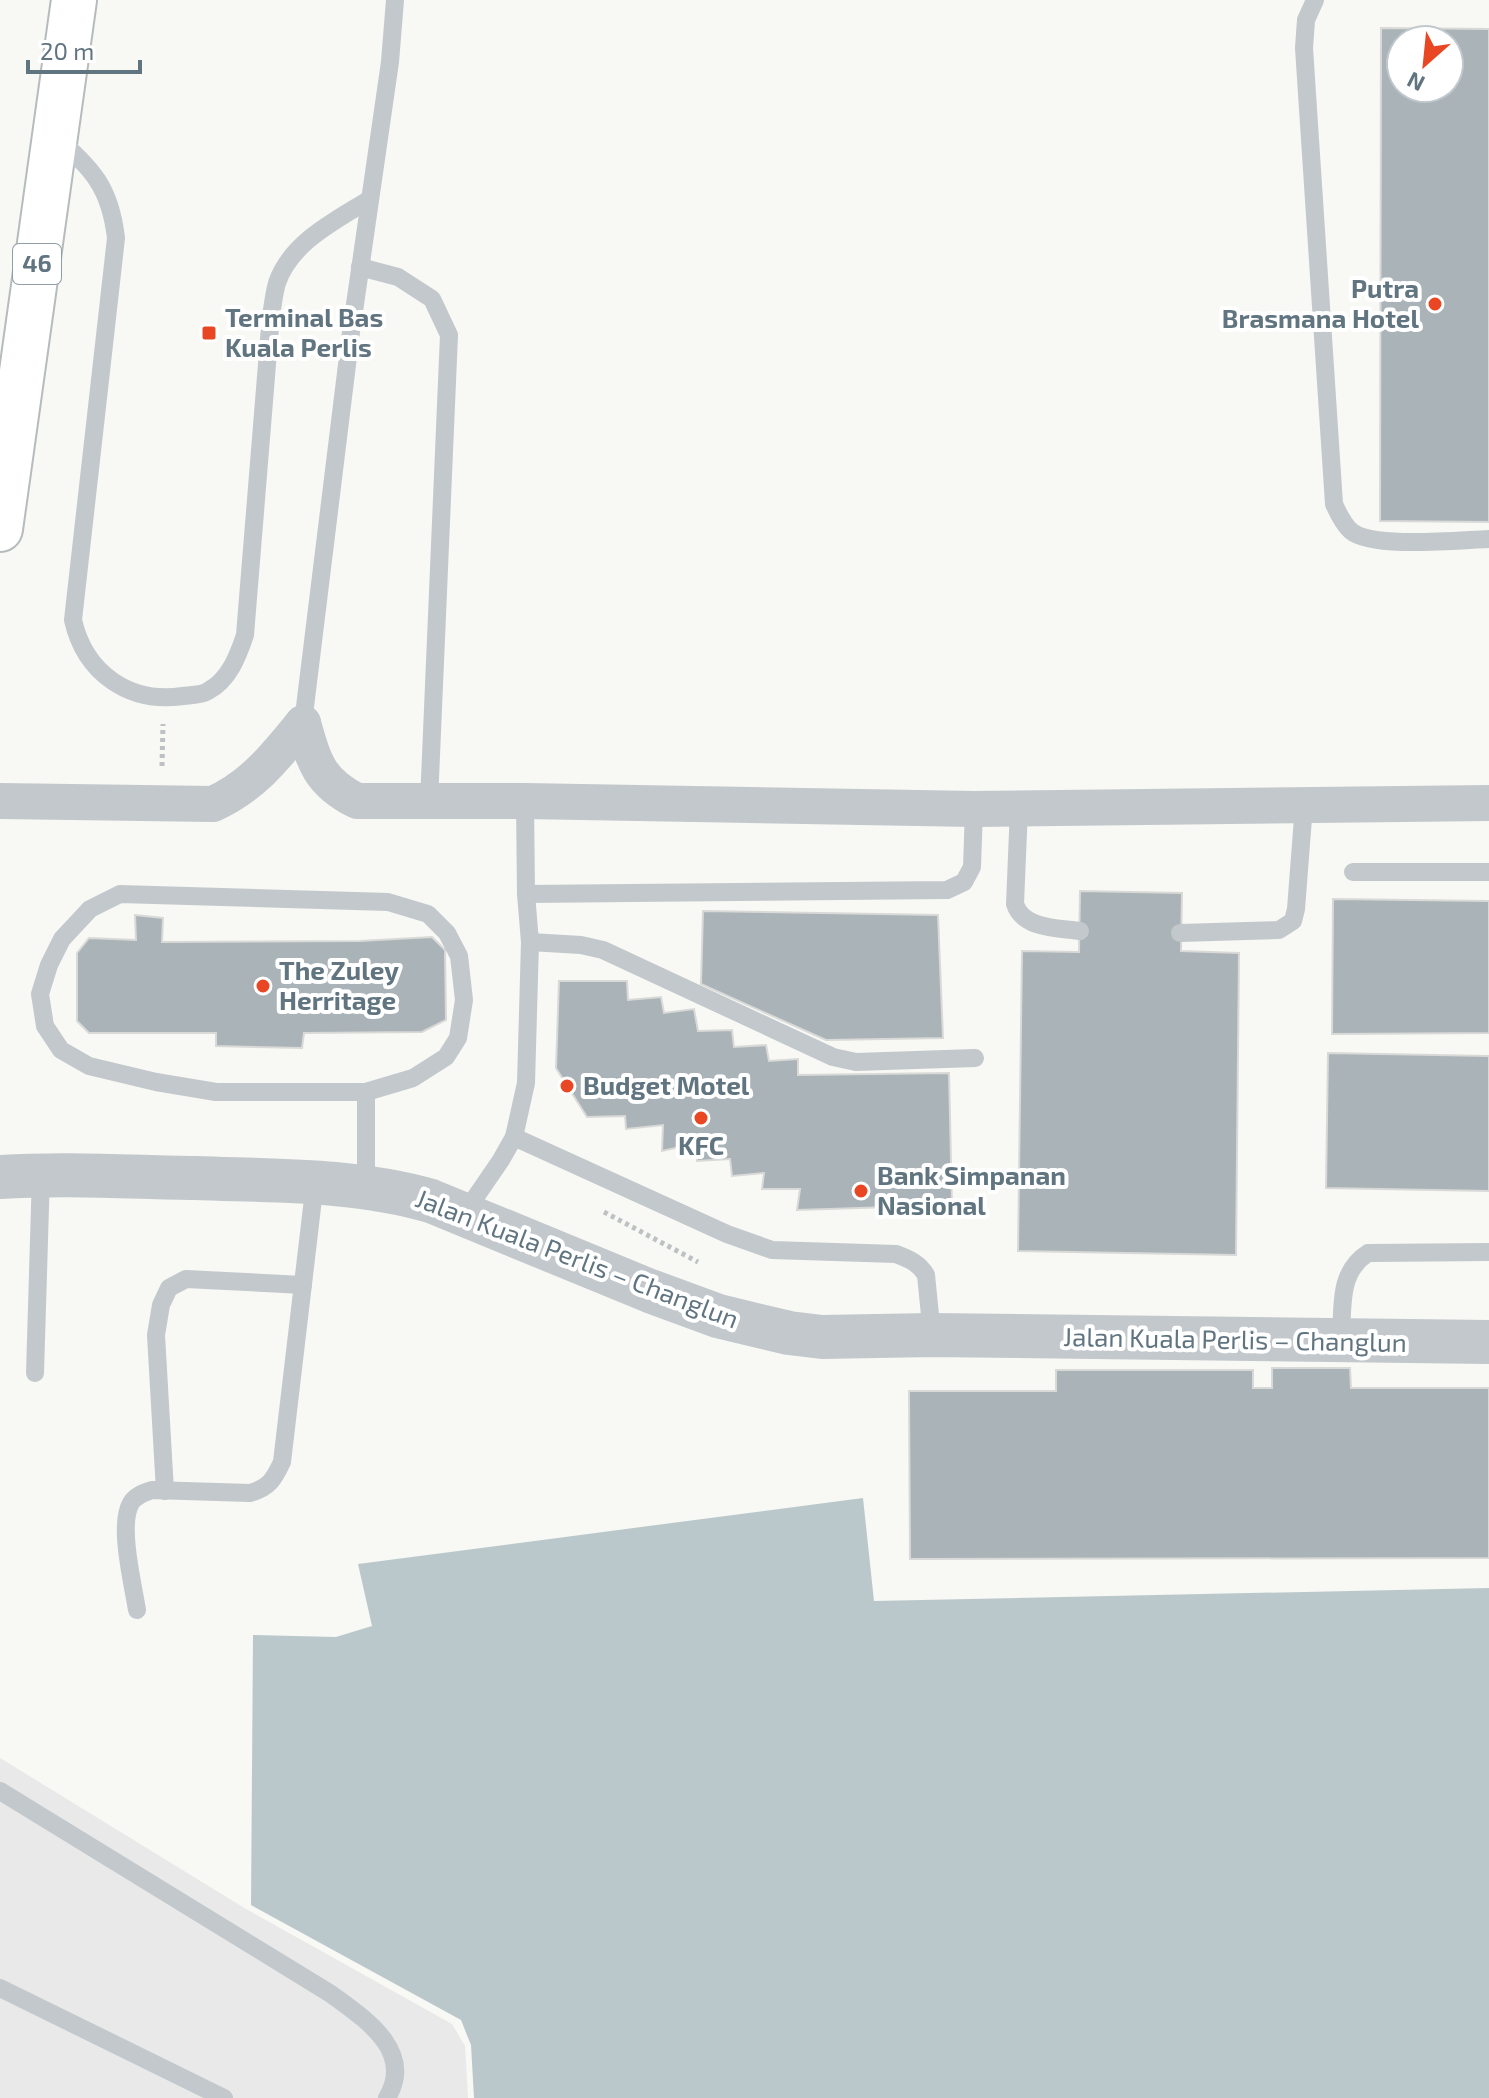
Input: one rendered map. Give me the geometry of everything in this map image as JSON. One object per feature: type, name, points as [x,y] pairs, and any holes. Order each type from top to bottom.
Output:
[{"type":"main road","name":"46","points":[[0,529],[74,0]]},
{"type":"street","points":[[303,723],[315,765],[342,794],[357,801],[974,809],[1489,803]]},
{"type":"street","points":[[0,801],[213,804],[231,796],[259,776],[303,723]]},
{"type":"street","name":"Jalan Kuala Perlis – Changlun","points":[[20,1175],[315,1182],[398,1191],[464,1214],[650,1291],[756,1327],[822,1337],[932,1335],[1489,1342]]},
{"type":"lane","points":[[303,723],[360,267],[390,62],[395,0]]},
{"type":"lane","points":[[1315,0],[1306,20],[1304,48],[1334,504],[1350,531],[1364,538],[1398,541],[1489,539]]},
{"type":"lane","points":[[54,135],[92,169],[105,190],[113,211],[116,238],[73,620],[78,642],[94,667],[119,686],[163,699],[207,692],[227,675],[245,635],[270,330],[278,282],[300,247],[318,231],[370,199]]},
{"type":"lane","points":[[360,267],[398,277],[432,299],[449,335],[429,802]]},
{"type":"lane","points":[[464,1214],[514,1137],[526,1083],[530,942],[525,801]]},
{"type":"lane","points":[[1180,933],[1279,930],[1293,921],[1304,805]]},
{"type":"lane","points":[[1019,808],[1015,904],[1018,912],[1036,924],[1080,931]]},
{"type":"lane","points":[[526,894],[947,890],[964,882],[972,867],[974,809]]},
{"type":"lane","points":[[1353,872],[1489,872]]},
{"type":"lane","points":[[120,894],[388,902],[428,914],[447,933],[459,956],[464,1000],[458,1038],[446,1057],[413,1078],[366,1092],[216,1092],[89,1066],[61,1050],[45,1026],[40,994],[49,965],[62,939],[90,909],[120,894]]},
{"type":"lane","points":[[530,942],[581,945],[603,950],[833,1057],[856,1062],[975,1058]]},
{"type":"lane","points":[[366,1092],[366,1188]]},
{"type":"lane","points":[[514,1137],[727,1234],[772,1250],[896,1254],[911,1260],[926,1275],[932,1335]]},
{"type":"lane","points":[[20,1175],[35,1373]]},
{"type":"lane","points":[[137,1610],[125,1521],[131,1503],[152,1490],[250,1493],[264,1489],[275,1478],[282,1462],[315,1182]]},
{"type":"lane","points":[[1341,1342],[1346,1276],[1354,1262],[1368,1253],[1489,1252]]},
{"type":"lane","points":[[165,1491],[156,1335],[161,1305],[169,1288],[186,1279],[303,1285]]},
{"type":"lane","points":[[0,1791],[331,1994],[366,2020],[386,2041],[394,2063],[396,2083],[387,2098]]},
{"type":"lane","points":[[0,1988],[224,2098]]},
{"type":"path","points":[[162,805],[163,699]]},
{"type":"shaded area","points":[[863,1498],[874,1601],[1489,1588],[1489,2098],[474,2098],[471,2045],[461,2020],[251,1905],[253,1635],[336,1637],[372,1626],[358,1564]]},
{"type":"shaded area","points":[[0,1758],[246,1909],[452,2024],[465,2046],[468,2098],[0,2098]]},
{"type":"building","name":"Putra Brasmana Hotel","points":[[1381,28],[1385,28],[1385,104],[1465,104],[1465,29],[1489,29],[1489,522],[1380,521]]},
{"type":"building","points":[[1080,891],[1182,893],[1181,951],[1239,953],[1236,1255],[1018,1251],[1022,951],[1079,952]]},
{"type":"building","points":[[1333,899],[1489,901],[1489,1033],[1332,1034]]},
{"type":"building","points":[[703,911],[938,915],[943,1038],[826,1040],[701,984]]},
{"type":"building","points":[[135,915],[163,918],[162,942],[360,941],[432,937],[445,950],[446,1020],[422,1032],[304,1033],[302,1048],[216,1046],[216,1033],[89,1033],[77,1021],[77,953],[89,938],[136,940]]},
{"type":"building","points":[[559,981],[627,981],[628,1000],[661,997],[664,1013],[694,1009],[698,1031],[732,1030],[734,1047],[766,1045],[769,1061],[798,1059],[798,1075],[949,1073],[952,1205],[797,1210],[800,1189],[762,1189],[764,1173],[732,1176],[730,1159],[697,1161],[697,1143],[662,1151],[663,1125],[626,1129],[625,1116],[587,1117],[556,1068]]},
{"type":"building","points":[[1328,1053],[1489,1056],[1489,1191],[1326,1188]]},
{"type":"building","points":[[1272,1368],[1350,1368],[1351,1388],[1489,1388],[1489,1558],[910,1559],[909,1391],[1056,1391],[1056,1370],[1253,1370],[1253,1388],[1272,1388]]},
{"type":"place","name":"Putra Brasmana Hotel","points":[[1435,304]]},
{"type":"place","name":"Terminal Bas Kuala Perlis","points":[[209,333]]},
{"type":"place","name":"The Zuley Herritage","points":[[263,986]]},
{"type":"place","name":"Budget Motel","points":[[567,1086]]},
{"type":"place","name":"KFC","points":[[701,1118]]},
{"type":"place","name":"Bank Simpanan Nasional","points":[[861,1191]]}]
